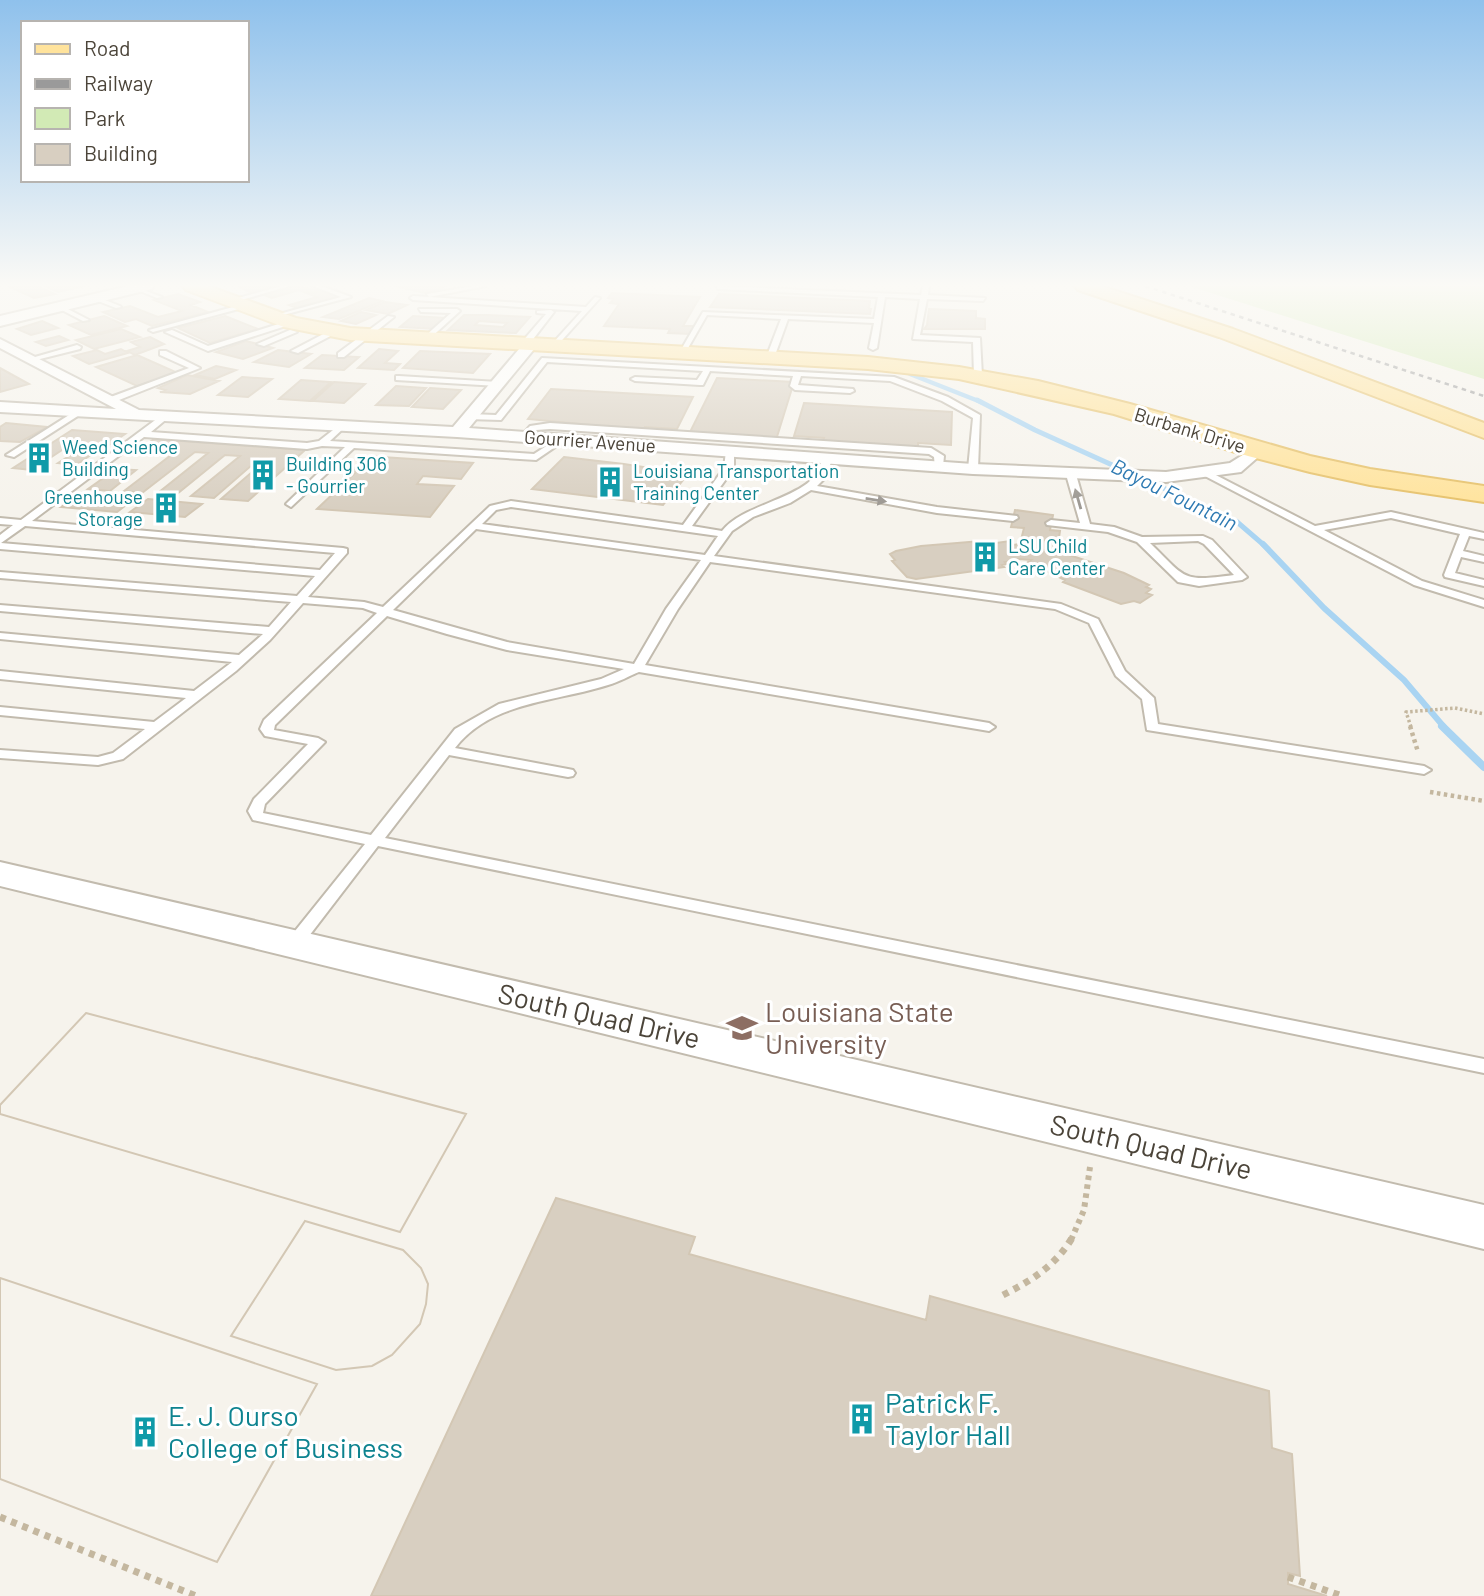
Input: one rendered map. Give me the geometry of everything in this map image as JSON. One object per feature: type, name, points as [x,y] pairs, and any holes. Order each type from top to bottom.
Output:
[{"type":"main road","name":"Burbank Drive","points":[[818,360],[868,363],[978,376],[1122,409],[1257,451],[1370,477],[1484,494]]},
{"type":"main road","points":[[1298,360],[1484,431]]},
{"type":"main road","points":[[1309,360],[1484,418]]},
{"type":"street","points":[[35,360],[141,416]]},
{"type":"street","points":[[457,432],[498,384],[524,360]]},
{"type":"street","name":"Gourrier Avenue","points":[[0,407],[524,437],[673,441],[730,452],[777,448],[828,458],[973,469],[1166,477],[1206,474],[1235,468],[1257,451]]},
{"type":"street","name":"South Quad Drive","points":[[0,874],[1484,1227]]},
{"type":"lane","points":[[111,400],[196,368],[179,360]]},
{"type":"lane","points":[[470,417],[498,418],[529,360]]},
{"type":"lane","points":[[631,360],[891,379],[977,416],[973,469]]},
{"type":"lane","points":[[978,360],[978,376]]},
{"type":"lane","points":[[635,379],[700,383],[708,368]]},
{"type":"lane","points":[[798,373],[794,386],[797,388],[850,391]]},
{"type":"lane","points":[[399,378],[498,384]]},
{"type":"lane","points":[[11,455],[80,412]]},
{"type":"lane","points":[[0,540],[165,417]]},
{"type":"lane","points":[[322,443],[342,426]]},
{"type":"lane","points":[[524,437],[533,428],[550,426],[673,441],[777,448],[931,452],[939,456],[938,466]]},
{"type":"lane","points":[[143,434],[307,446],[322,443],[536,457],[554,445],[547,438]]},
{"type":"lane","points":[[291,504],[351,446]]},
{"type":"lane","points":[[686,528],[729,468],[730,452]]},
{"type":"lane","points":[[293,945],[445,750],[467,726],[493,711],[605,682],[637,668],[725,534],[750,515],[787,501],[809,487],[819,479],[828,458]]},
{"type":"lane","points":[[1077,472],[1086,527]]},
{"type":"lane","points":[[1206,474],[1418,583],[1484,604]]},
{"type":"lane","points":[[809,487],[937,510],[1013,518]]},
{"type":"lane","points":[[725,534],[511,504],[493,508],[270,723],[267,729],[270,733],[318,743],[259,802],[255,811],[258,817],[1484,1066]]},
{"type":"lane","points":[[1313,529],[1391,515],[1484,536]]},
{"type":"lane","points":[[0,522],[343,551],[302,600],[242,659],[118,757],[98,761],[0,754]]},
{"type":"lane","points":[[1051,523],[1110,529],[1141,540],[1199,538],[1208,542],[1242,577],[1199,583],[1182,580],[1141,540]]},
{"type":"lane","points":[[473,526],[1057,606],[1094,621],[1120,673],[1148,698],[1152,727],[1424,770]]},
{"type":"lane","points":[[1466,532],[1449,575],[1484,583]]},
{"type":"lane","points":[[0,546],[324,574]]},
{"type":"lane","points":[[1457,553],[1484,559]]},
{"type":"lane","points":[[0,575],[364,605],[507,646],[989,727]]},
{"type":"lane","points":[[0,608],[272,631]]},
{"type":"lane","points":[[0,636],[242,659]]},
{"type":"lane","points":[[0,675],[198,695]]},
{"type":"lane","points":[[0,711],[158,726]]},
{"type":"lane","points":[[445,750],[568,773]]},
{"type":"path","points":[[1424,770],[1405,712],[1455,708],[1484,714]]},
{"type":"path","points":[[1430,792],[1484,801]]},
{"type":"path","points":[[1003,1295],[1038,1275],[1066,1252],[1082,1223],[1090,1189],[1090,1167]]},
{"type":"path","points":[[0,1517],[196,1596]]},
{"type":"path","points":[[1288,1577],[1342,1596]]},
{"type":"green space","points":[[1425,360],[1484,360],[1484,379]]},
{"type":"building","points":[[82,360],[101,360],[89,364]]},
{"type":"building","points":[[118,360],[149,360],[178,373],[137,386],[96,367]]},
{"type":"building","points":[[257,360],[300,360],[289,367],[254,362]]},
{"type":"building","points":[[315,360],[355,360],[344,370],[305,368]]},
{"type":"building","points":[[366,360],[388,360],[385,363],[400,364],[394,370],[358,368]]},
{"type":"building","points":[[411,360],[484,360],[473,373],[403,368]]},
{"type":"building","points":[[216,366],[236,370],[215,379],[195,375]]},
{"type":"building","points":[[0,368],[29,384],[0,392]]},
{"type":"building","points":[[187,375],[219,381],[190,394],[160,392],[165,390],[158,388]]},
{"type":"building","points":[[242,377],[272,379],[248,397],[218,395]]},
{"type":"building","points":[[717,378],[794,382],[776,440],[689,434]]},
{"type":"building","points":[[301,380],[331,382],[310,401],[279,399]]},
{"type":"building","points":[[334,382],[365,384],[344,403],[313,401]]},
{"type":"building","points":[[396,386],[426,388],[409,406],[376,405]]},
{"type":"building","points":[[430,388],[461,390],[443,409],[412,407]]},
{"type":"building","points":[[551,389],[693,397],[677,429],[645,427],[644,430],[528,419]]},
{"type":"building","points":[[804,403],[952,412],[951,445],[918,443],[918,447],[823,441],[824,438],[794,436]]},
{"type":"building","points":[[6,423],[47,427],[20,442],[0,441],[0,427]]},
{"type":"building","name":"Weed Science Building","points":[[72,430],[125,434],[103,449],[68,446],[32,470],[13,468]]},
{"type":"building","name":"Building 306 - Gourrier","points":[[154,439],[305,450],[248,501],[221,499],[268,458],[260,458],[214,498],[191,496],[240,456],[225,455],[177,494],[158,493],[208,453],[195,452],[142,493],[124,491],[175,452],[139,450]]},
{"type":"building","points":[[77,451],[95,452],[76,465],[58,463]]},
{"type":"building","points":[[366,456],[473,463],[461,479],[423,476],[417,484],[454,486],[430,517],[317,509],[356,472],[352,471]]},
{"type":"building","name":"Louisiana Transportation Training Center","points":[[564,457],[688,474],[663,505],[532,489]]},
{"type":"building","points":[[116,469],[136,470],[110,491],[88,489]]},
{"type":"building","name":"Greenhouse Storage","points":[[79,494],[134,499],[117,512],[61,507]]},
{"type":"building","name":"Greenhouse Storage","points":[[148,499],[202,504],[185,517],[130,512]]},
{"type":"building","name":"LSU Child Care Center","points":[[1015,510],[1053,515],[1050,530],[1060,531],[1057,551],[1124,573],[1149,585],[1146,587],[1151,589],[1146,593],[1152,595],[1140,603],[1134,601],[1121,604],[1063,582],[1065,580],[1028,562],[1031,560],[1019,559],[1005,562],[1007,564],[1002,565],[1004,567],[916,579],[907,577],[892,561],[895,560],[890,554],[921,546],[981,541],[989,544],[1010,541],[1013,545],[1020,544],[1024,528],[1011,527]]},
{"type":"building","points":[[86,1013],[466,1114],[400,1232],[0,1114],[0,1105]]},
{"type":"building","points":[[86,1013],[466,1114],[400,1232],[0,1114],[0,1105]]},
{"type":"building","name":"Patrick F. Taylor Hall","points":[[556,1198],[695,1237],[689,1254],[926,1320],[930,1296],[1269,1391],[1272,1448],[1292,1454],[1300,1576],[1288,1573],[1288,1584],[1327,1596],[371,1596]]},
{"type":"building","name":"E. J. Ourso College of Business","points":[[305,1221],[403,1250],[421,1268],[428,1284],[420,1324],[392,1355],[372,1366],[336,1370],[231,1336]]},
{"type":"building","name":"E. J. Ourso College of Business","points":[[305,1221],[403,1250],[421,1268],[428,1284],[420,1324],[392,1355],[372,1366],[336,1370],[231,1336]]},
{"type":"building","name":"E. J. Ourso College of Business","points":[[0,1278],[317,1384],[217,1562],[0,1479]]},
{"type":"building","name":"E. J. Ourso College of Business","points":[[0,1278],[317,1384],[217,1562],[0,1479]]},
{"type":"waterway","name":"Bayou Fountain","points":[[910,374],[980,402]]},
{"type":"waterway","name":"Bayou Fountain","points":[[980,402],[1035,430],[1236,521],[1264,546]]},
{"type":"waterway","name":"Bayou Fountain","points":[[1264,546],[1324,608],[1404,680],[1444,727]]},
{"type":"waterway","name":"Bayou Fountain","points":[[1442,726],[1484,767]]},
{"type":"railway","points":[[1375,360],[1484,396]]},
{"type":"place","name":"Weed Science Building","points":[[39,458]]},
{"type":"place","name":"Building 306 - Gourrier","points":[[263,475]]},
{"type":"place","name":"Louisiana Transportation Training Center","points":[[610,482]]},
{"type":"place","name":"Greenhouse Storage","points":[[166,508]]},
{"type":"place","name":"LSU Child Care Center","points":[[985,557]]},
{"type":"place","name":"Louisiana State University","points":[[742,1028]]},
{"type":"place","name":"Patrick F. Taylor Hall","points":[[862,1419]]},
{"type":"place","name":"E. J. Ourso College of Business","points":[[145,1432]]}]
